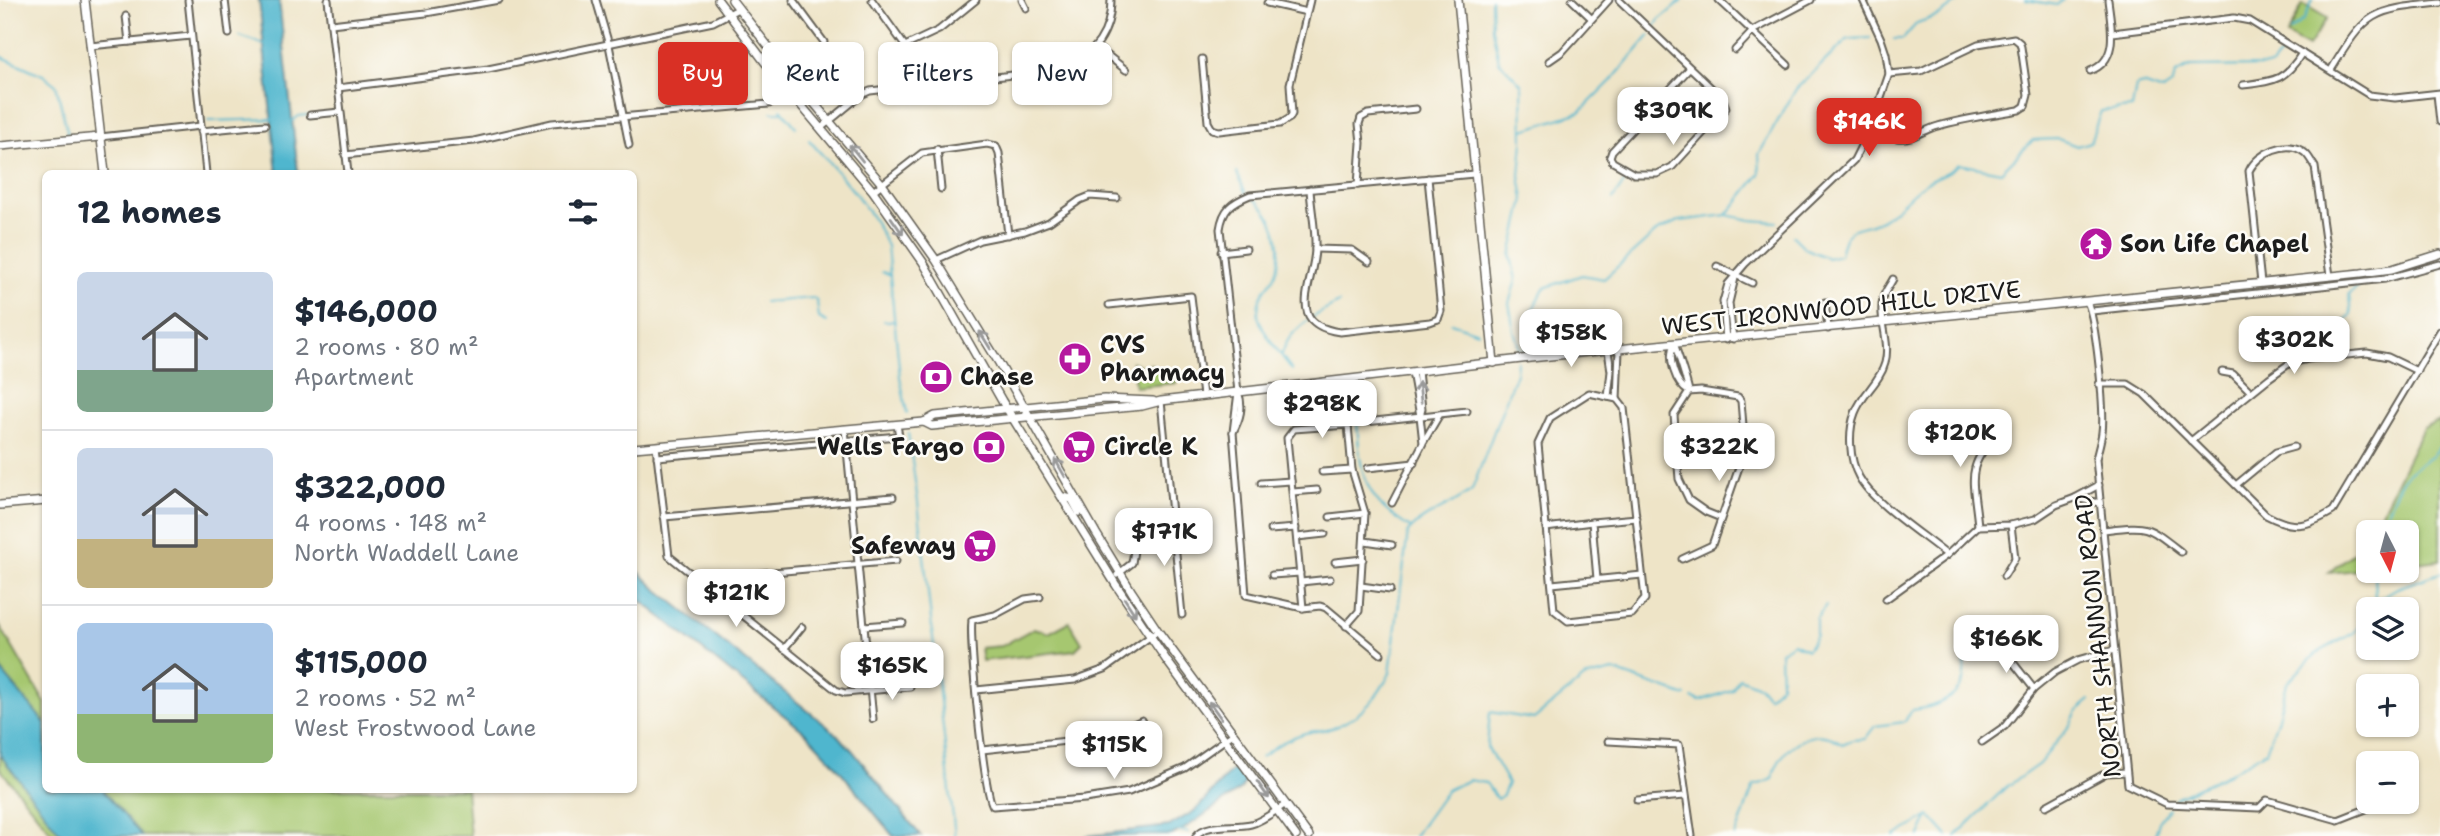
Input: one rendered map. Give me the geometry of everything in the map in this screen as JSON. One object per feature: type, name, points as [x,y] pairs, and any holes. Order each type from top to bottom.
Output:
[{"type":"main road","points":[[85,0],[104,170]]},
{"type":"main road","points":[[718,0],[873,191],[925,265],[1007,409],[1150,637],[1296,836]]},
{"type":"main road","points":[[732,0],[882,184],[936,260],[1096,533],[1158,631],[1309,836]]},
{"type":"main road","points":[[1458,0],[1494,363]]},
{"type":"main road","points":[[0,146],[100,137]]},
{"type":"main road","name":"WEST IRONWOOD HILL DRIVE","points":[[924,422],[932,426],[1030,418],[1530,358],[2330,276],[2392,269],[2440,254]]},
{"type":"main road","points":[[942,297],[954,290]]},
{"type":"main road","name":"WEST IRONWOOD HILL DRIVE","points":[[924,422],[935,416],[1104,398],[1161,401]]},
{"type":"main road","points":[[637,447],[924,422]]},
{"type":"main road","points":[[1063,498],[1072,499],[1082,518],[1096,533]]},
{"type":"main road","points":[[0,505],[42,501]]},
{"type":"street","points":[[188,0],[205,170]]},
{"type":"street","points":[[225,0],[229,34]]},
{"type":"street","points":[[328,0],[348,170]]},
{"type":"street","points":[[331,24],[426,13],[499,0]]},
{"type":"street","points":[[596,0],[609,45],[629,145]]},
{"type":"street","points":[[804,0],[795,3],[824,42]]},
{"type":"street","points":[[872,0],[902,42]]},
{"type":"street","points":[[914,42],[939,30],[976,0]]},
{"type":"street","points":[[1021,0],[1026,8]]},
{"type":"street","points":[[1100,42],[1107,31],[1111,0]]},
{"type":"street","points":[[1202,59],[1210,131],[1290,121],[1291,82],[1310,0]]},
{"type":"street","points":[[1572,0],[1591,18]]},
{"type":"street","points":[[1549,61],[1562,52],[1609,0]]},
{"type":"street","points":[[1619,0],[1723,99],[1726,105],[1723,113],[1665,171],[1651,175],[1634,174],[1613,162],[1608,157],[1612,151],[1690,68]]},
{"type":"street","points":[[1719,0],[1788,65]]},
{"type":"street","points":[[1735,50],[1753,31],[1811,0]]},
{"type":"street","points":[[1729,339],[1723,302],[1728,284],[1854,160],[1870,128],[1889,74],[1886,54],[1863,0]]},
{"type":"street","points":[[2090,71],[2100,67],[2109,56],[2112,33],[2108,0]]},
{"type":"street","points":[[1267,3],[1307,12]]},
{"type":"street","points":[[2331,70],[2354,33],[2373,16],[2395,7],[2440,3]]},
{"type":"street","points":[[338,88],[488,69],[713,22],[738,9]]},
{"type":"street","points":[[126,16],[129,42]]},
{"type":"street","points":[[2112,33],[2234,18],[2250,21],[2369,95],[2395,98],[2439,94],[2440,121]]},
{"type":"street","points":[[90,47],[191,36]]},
{"type":"street","points":[[1853,118],[1892,137],[1913,137],[1939,125],[2027,107],[2028,95],[2019,39],[1978,44],[1921,71],[1889,74]]},
{"type":"street","points":[[2243,85],[2277,80],[2289,71],[2302,52]]},
{"type":"street","points":[[1112,59],[1126,70]]},
{"type":"street","points":[[821,128],[860,95],[878,90]]},
{"type":"street","points":[[345,155],[474,141],[552,123],[762,105]]},
{"type":"street","points":[[1358,185],[1360,117],[1416,108]]},
{"type":"street","points":[[310,115],[340,112]]},
{"type":"street","points":[[100,137],[265,125]]},
{"type":"street","points":[[873,191],[922,153],[937,149],[997,145],[1008,235]]},
{"type":"street","points":[[2261,283],[2249,171],[2253,162],[2264,154],[2290,147],[2305,153],[2315,167],[2330,276]]},
{"type":"street","points":[[937,149],[941,189]]},
{"type":"street","points":[[1381,654],[1326,608],[1303,608],[1245,595],[1233,432],[1238,393],[1222,252],[1222,214],[1232,202],[1250,195],[1474,174]]},
{"type":"street","points":[[1310,189],[1315,249],[1304,299],[1311,319],[1327,330],[1340,332],[1441,321],[1428,178]]},
{"type":"street","points":[[936,260],[980,240],[1025,231],[1049,222],[1090,196],[1117,198]]},
{"type":"street","points":[[1219,201],[1227,208]]},
{"type":"street","points":[[1222,252],[1246,249]]},
{"type":"street","points":[[1315,249],[1352,250],[1369,262]]},
{"type":"street","points":[[2092,311],[2385,279],[2440,264]]},
{"type":"street","points":[[1717,266],[1752,283]]},
{"type":"street","points":[[1893,279],[1883,298],[1883,323],[1888,345],[1885,363],[1881,376],[1867,391],[1855,412],[1850,432],[1852,452],[1858,475],[1870,493],[1947,555]]},
{"type":"street","points":[[1109,305],[1191,296],[1203,396]]},
{"type":"street","points":[[1825,302],[1828,329]]},
{"type":"street","name":"NORTH SHANNON ROAD","points":[[2087,302],[2092,311],[2103,429],[2096,458],[2128,785],[2167,804],[2259,808],[2267,800],[2338,820],[2356,813]]},
{"type":"street","points":[[2099,384],[2128,384],[2144,394],[2266,515],[2282,523],[2298,526],[2315,522],[2333,511],[2440,331]]},
{"type":"street","points":[[1674,344],[1689,387],[1674,415],[1679,479],[1689,500],[1706,512],[1721,518]]},
{"type":"street","points":[[1618,399],[1589,393],[1550,418],[1538,444],[1554,610],[1568,621],[1632,614],[1645,599],[1625,408],[1618,399],[1619,350]]},
{"type":"street","points":[[1608,351],[1611,371],[1608,397]]},
{"type":"street","points":[[2191,441],[2290,363],[2367,353],[2388,357],[2417,371]]},
{"type":"street","points":[[1415,372],[1423,443]]},
{"type":"street","points":[[2222,372],[2233,374],[2251,392]]},
{"type":"street","points":[[1344,380],[1343,416],[1348,425],[1352,470],[1365,513],[1359,611],[1346,625]]},
{"type":"street","points":[[1682,559],[1710,548],[1745,450],[1744,425],[1738,397],[1701,391],[1687,394]]},
{"type":"street","points":[[1161,401],[1182,615]]},
{"type":"street","points":[[1366,422],[1467,411]]},
{"type":"street","points":[[1392,503],[1440,414]]},
{"type":"street","points":[[657,457],[899,436],[897,425]]},
{"type":"street","points":[[1303,608],[1287,438],[1294,429],[1348,425]]},
{"type":"street","points":[[845,429],[873,719]]},
{"type":"street","points":[[1978,526],[1974,467],[1978,456],[2000,432]]},
{"type":"street","points":[[656,446],[668,556],[836,690],[845,693],[911,687]]},
{"type":"street","points":[[2236,485],[2276,452],[2294,447]]},
{"type":"street","points":[[1367,468],[1414,463]]},
{"type":"street","points":[[1322,472],[1352,470]]},
{"type":"street","points":[[1261,483],[1292,481]]},
{"type":"street","points":[[1886,599],[1947,555],[1978,526],[2011,525],[2035,519],[2099,485]]},
{"type":"street","points":[[1293,492],[1317,490]]},
{"type":"street","points":[[664,517],[893,497]]},
{"type":"street","points":[[2075,498],[2100,503]]},
{"type":"street","points":[[1330,517],[1365,513]]},
{"type":"street","points":[[1546,528],[1637,518]]},
{"type":"street","points":[[1592,522],[1597,579]]},
{"type":"street","points":[[2004,576],[2015,558],[2011,525]]},
{"type":"street","points":[[2102,530],[2140,526],[2150,528],[2181,552]]},
{"type":"street","points":[[1270,530],[1296,528]]},
{"type":"street","points":[[1112,577],[1132,563],[1136,538],[1139,535],[1174,530]]},
{"type":"street","points":[[1297,537],[1325,534]]},
{"type":"street","points":[[1365,541],[1392,545]]},
{"type":"street","points":[[1335,562],[1363,559]]},
{"type":"street","points":[[696,579],[896,561]]},
{"type":"street","points":[[1272,575],[1300,573]]},
{"type":"street","points":[[1552,584],[1642,575]]},
{"type":"street","points":[[1301,582],[1330,579]]},
{"type":"street","points":[[1361,586],[1390,590]]},
{"type":"street","points":[[1040,597],[1025,599],[995,615],[971,619],[982,750],[991,807],[1085,799],[1129,792],[1185,768],[1233,734]]},
{"type":"street","points":[[864,626],[903,623]]},
{"type":"street","points":[[783,649],[802,627]]},
{"type":"street","points":[[976,690],[1075,680],[1105,669],[1158,631]]},
{"type":"street","points":[[2011,648],[2012,661],[2034,689]]},
{"type":"street","points":[[1982,742],[2005,726],[2034,689],[2055,672],[2078,660],[2114,650]]},
{"type":"street","points":[[982,750],[1086,739],[1114,733],[1142,720]]},
{"type":"street","points":[[1608,741],[1679,745],[1692,836]]},
{"type":"street","points":[[2046,806],[2106,773],[2126,772]]},
{"type":"street","points":[[1637,800],[1685,796]]},
{"type":"street","points":[[1196,836],[1204,829],[1251,824],[1286,804]]},
{"type":"green space","points":[[2303,4],[2327,18],[2308,47],[2287,35]]},
{"type":"green space","points":[[1132,362],[1148,369],[1150,364],[1178,377],[1176,383],[1135,387]]},
{"type":"green space","points":[[2440,421],[2440,560],[2419,562],[2419,520],[2378,520],[2423,428]]},
{"type":"green space","points":[[2356,551],[2356,570],[2328,573]]},
{"type":"green space","points":[[1069,622],[1082,643],[1075,650],[982,661],[980,648],[1002,646],[1034,628],[1049,633]]},
{"type":"green space","points":[[0,626],[42,698],[42,793],[466,793],[470,836],[54,836],[0,769]]},
{"type":"water","points":[[259,0],[279,0],[298,170],[277,170]]},
{"type":"water","points":[[637,570],[653,586],[833,731],[852,750],[921,836],[893,836],[807,734],[637,597]]},
{"type":"water","points":[[0,669],[42,719],[42,793],[105,793],[142,836],[62,836],[0,755]]},
{"type":"water","points":[[1238,769],[1246,780],[1241,789],[1172,835],[1085,836],[1169,826],[1196,810],[1231,771]]},
{"type":"waterway","points":[[1491,0],[1492,28],[1499,61],[1522,85],[1523,141],[1520,176],[1524,199],[1511,256],[1516,280],[1509,303],[1519,347],[1518,356]]},
{"type":"waterway","points":[[1654,28],[1659,20],[1683,0]]},
{"type":"waterway","points":[[1894,39],[1903,39],[1917,23],[1940,15],[1960,0]]},
{"type":"waterway","points":[[2026,0],[2057,5],[2063,0]]},
{"type":"waterway","points":[[2290,31],[2304,19],[2313,0]]},
{"type":"waterway","points":[[1524,130],[1580,112],[1612,80],[1650,35]]},
{"type":"waterway","points":[[240,36],[265,45]]},
{"type":"waterway","points":[[1523,356],[1532,311],[1544,288],[1582,275],[1604,279],[1656,232],[1679,221],[1727,215],[1760,174],[1759,154],[1796,89],[1848,39],[1870,38]]},
{"type":"waterway","points":[[1793,236],[1805,248],[1827,258],[1840,255],[1850,232],[1881,220],[1921,186],[1959,164],[2001,172],[2033,140],[2058,139],[2077,146],[2090,142],[2101,111],[2132,108],[2136,86],[2143,84],[2163,91],[2172,85],[2176,74],[2190,67],[2271,66],[2281,54]]},
{"type":"waterway","points":[[0,56],[43,75],[56,85],[68,134]]},
{"type":"waterway","points":[[781,109],[796,127]]},
{"type":"waterway","points":[[772,112],[782,112]]},
{"type":"waterway","points":[[292,121],[307,115]]},
{"type":"waterway","points":[[208,121],[273,119]]},
{"type":"waterway","points":[[809,140],[862,203],[887,246],[900,377],[907,413]]},
{"type":"waterway","points":[[1237,173],[1246,194]]},
{"type":"waterway","points":[[1613,199],[1628,177]]},
{"type":"waterway","points":[[1251,197],[1271,219],[1279,250],[1277,270],[1258,306],[1259,320],[1292,370]]},
{"type":"waterway","points":[[1727,215],[1777,222]]},
{"type":"waterway","points":[[882,272],[890,275]]},
{"type":"waterway","points":[[2323,353],[2324,336],[2329,328],[2341,324],[2351,316],[2349,295],[2358,286]]},
{"type":"waterway","points":[[764,302],[814,298],[819,318],[827,322]]},
{"type":"waterway","points":[[1282,354],[1297,329],[1339,303]]},
{"type":"waterway","points":[[884,321],[893,321],[895,324]]},
{"type":"waterway","points":[[1451,323],[1478,332]]},
{"type":"waterway","points":[[1261,757],[1293,737],[1333,728],[1346,722],[1362,711],[1380,690],[1390,673],[1408,532],[1422,520],[1472,490],[1516,373],[1517,361]]},
{"type":"waterway","points":[[1356,403],[1360,459],[1370,490],[1393,516],[1411,528]]},
{"type":"waterway","points":[[908,433],[955,836]]},
{"type":"waterway","points":[[2385,520],[2392,499],[2405,476],[2434,454],[2440,446]]},
{"type":"waterway","points":[[2382,597],[2397,588],[2440,573]]},
{"type":"waterway","points":[[2374,583],[2375,597]]},
{"type":"waterway","points":[[1692,698],[1700,701],[1732,690],[1739,678],[1759,686],[1768,697],[1781,685],[1780,652],[1793,643],[1807,650],[1816,635],[1816,619],[1826,605]]},
{"type":"waterway","points":[[2174,801],[2266,751],[2287,683],[2317,653],[2356,630]]},
{"type":"waterway","points":[[1735,836],[1754,786],[1773,779],[1782,757],[1799,741],[1821,735],[1842,744],[1865,739],[1875,726],[1904,722],[1912,710],[1933,706],[1953,695],[1963,682],[1965,661],[1983,650]]},
{"type":"waterway","points":[[1414,836],[1447,790],[1469,780],[1486,783],[1497,799],[1503,795],[1508,783],[1487,747],[1490,712],[1534,719],[1584,678],[1614,671],[1686,696]]},
{"type":"waterway","points":[[1956,836],[2005,788],[2039,764],[2070,725],[2077,711],[2090,700]]},
{"type":"waterway","points":[[1120,735],[1130,760]]},
{"type":"waterway","points":[[2155,836],[2159,822],[2169,808]]},
{"type":"waterway","points":[[1895,836],[1929,816],[1920,836]]},
{"type":"waterway","points":[[1930,816],[1948,836]]},
{"type":"waterway","points":[[1179,831],[1188,832]]},
{"type":"place","name":"Son Life Chapel","points":[[2096,244]]},
{"type":"place","name":"CVS Pharmacy","points":[[1075,359]]},
{"type":"place","name":"Chase","points":[[936,377]]},
{"type":"place","name":"Wells Fargo","points":[[989,447]]},
{"type":"place","name":"Circle K","points":[[1079,447]]},
{"type":"place","name":"Safeway","points":[[980,546]]}]
